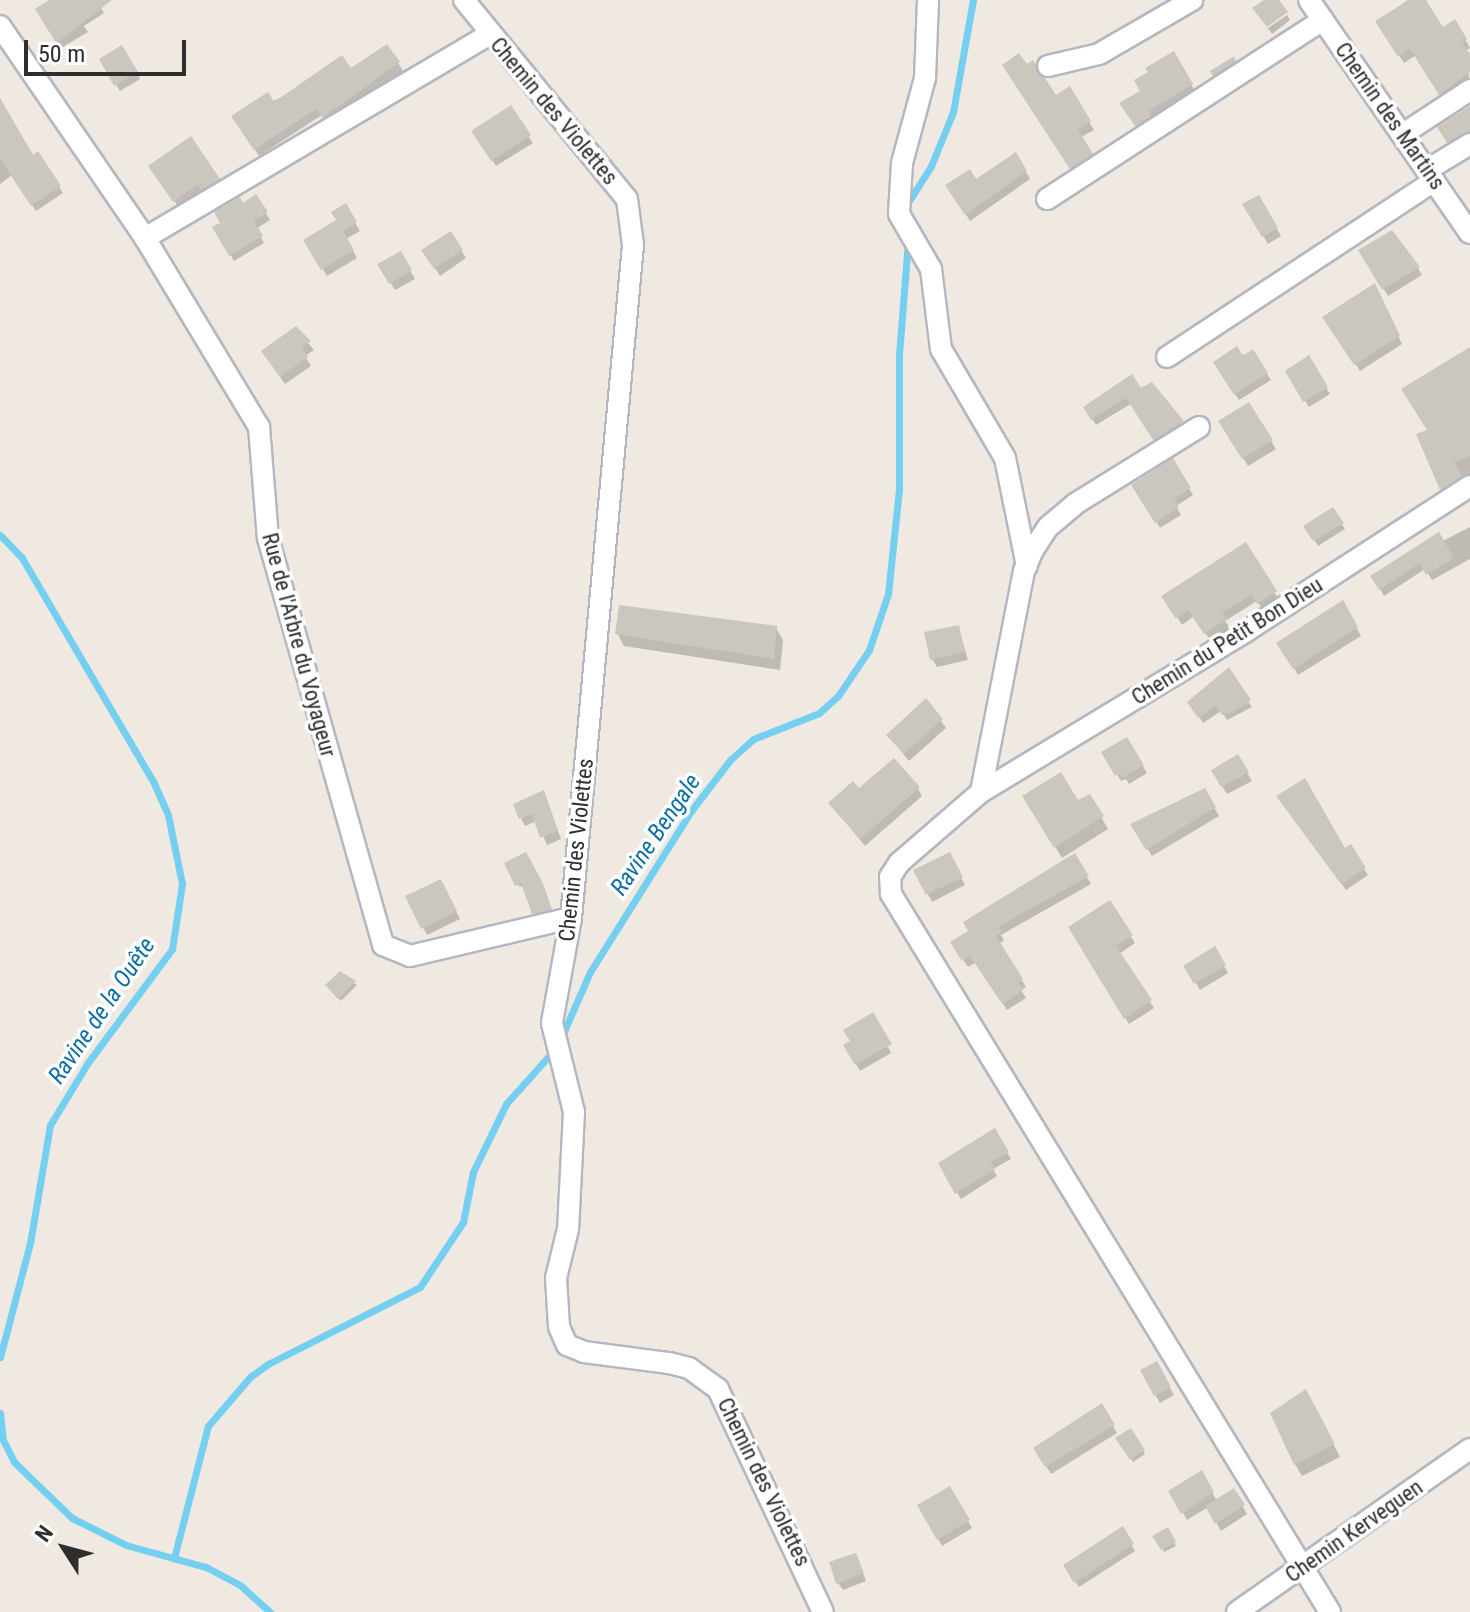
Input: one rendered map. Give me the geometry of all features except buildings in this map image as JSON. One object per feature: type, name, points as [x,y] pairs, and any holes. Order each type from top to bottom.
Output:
[{"type":"street","name":"Chemin des Violettes","points":[[464,0],[627,199],[633,245],[571,918],[552,1023],[574,1112],[568,1229],[556,1278],[559,1327],[567,1345],[584,1352],[689,1368],[718,1389],[823,1612]]},
{"type":"street","points":[[928,0],[925,78],[897,198],[899,214],[915,235],[931,269],[941,349],[1005,458],[1027,566]]},
{"type":"street","points":[[1048,66],[1099,54],[1192,0]]},
{"type":"street","name":"Chemin des Martins","points":[[1309,0],[1470,233]]},
{"type":"street","points":[[1047,199],[1323,20]]},
{"type":"street","name":"Rue de l'Arbre du Voyageur","points":[[0,26],[145,238],[259,427],[268,538],[383,945],[410,956],[571,918]]},
{"type":"street","points":[[145,238],[490,34]]},
{"type":"street","points":[[1403,134],[1470,90]]},
{"type":"street","points":[[1167,357],[1431,175],[1470,144]]},
{"type":"street","points":[[981,792],[1027,566],[1048,527],[1075,504],[1199,427]]},
{"type":"street","name":"Chemin du Petit Bon Dieu","points":[[1302,1569],[891,894],[890,877],[899,863],[981,792],[1245,632],[1470,486]]},
{"type":"street","name":"Chemin Kerveguen","points":[[1237,1612],[1470,1449]]},
{"type":"street","points":[[1302,1569],[1330,1612]]},
{"type":"waterway","name":"Ravine Bengale","points":[[909,201],[931,166],[953,112],[973,0]]},
{"type":"waterway","name":"Ravine Bengale","points":[[561,1038],[590,972],[691,811],[730,760],[753,739],[819,713],[838,696],[869,650],[888,594],[899,489],[899,355],[908,241]]},
{"type":"waterway","name":"Ravine de la Ouête","points":[[0,535],[22,558],[153,781],[168,815],[182,884],[172,949],[87,1064],[50,1125],[30,1243],[0,1357]]},
{"type":"waterway","name":"Ravine Bengale","points":[[174,1558],[208,1426],[250,1377],[268,1364],[420,1287],[463,1222],[473,1172],[506,1104],[555,1049]]},
{"type":"waterway","name":"Ravine de la Ouête","points":[[0,1413],[3,1440],[14,1462],[72,1518],[126,1545],[206,1567],[241,1586],[270,1612]]}]
